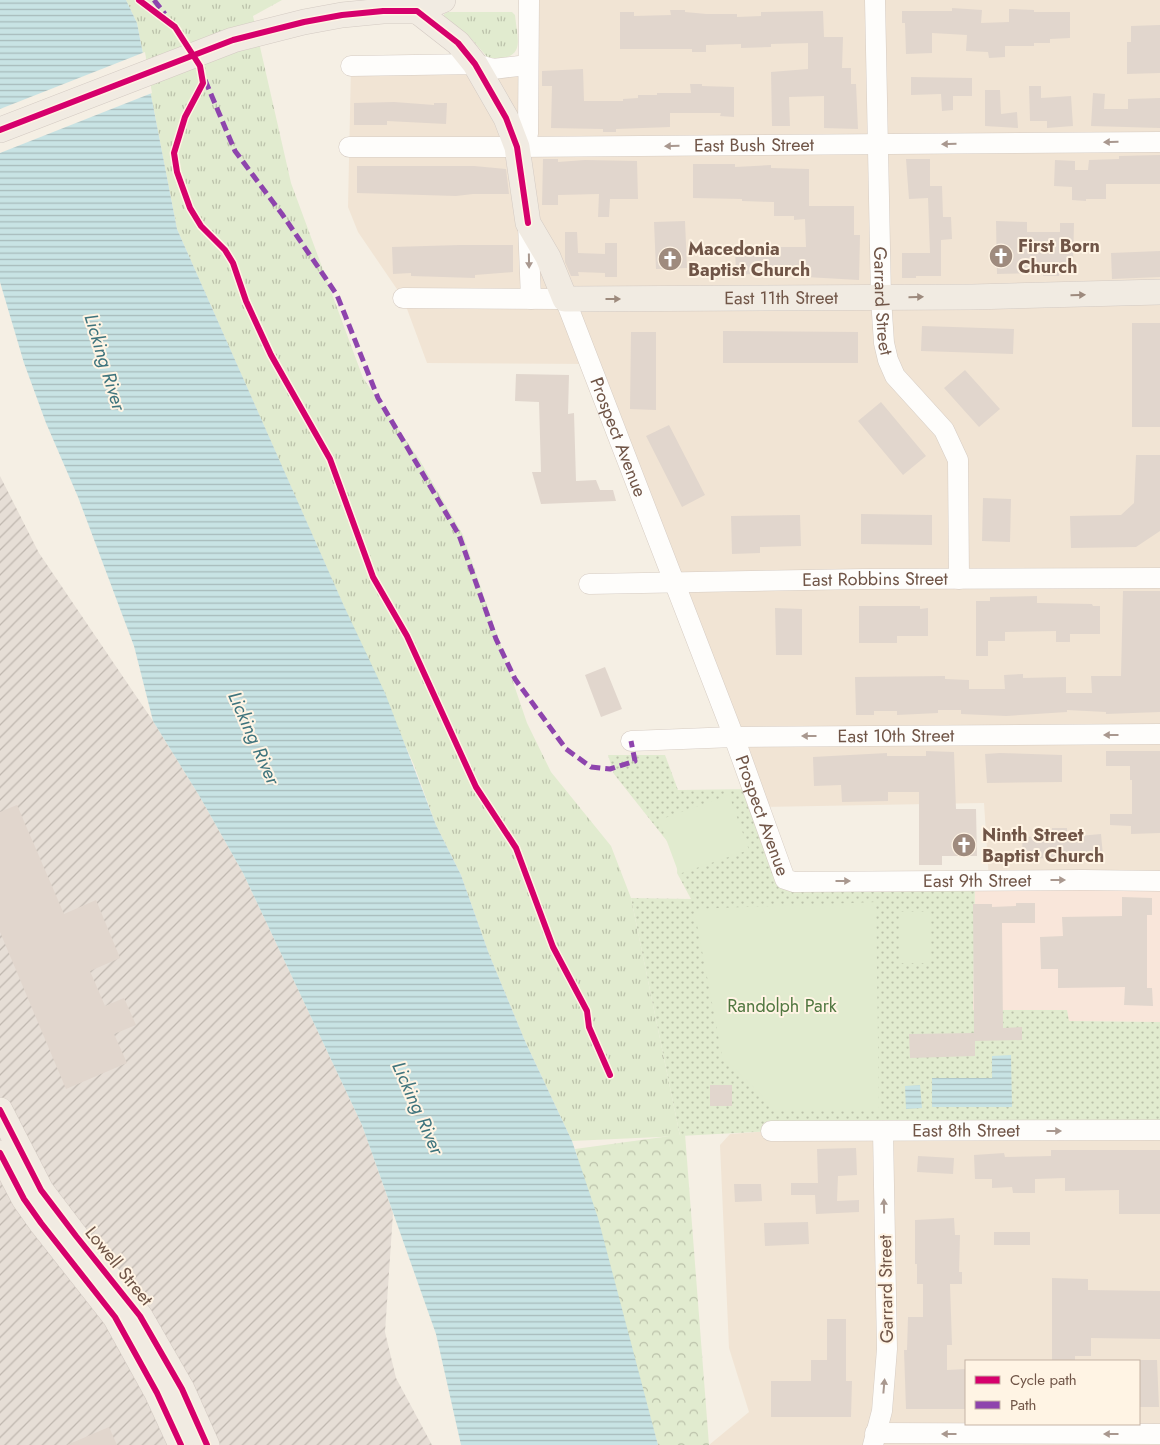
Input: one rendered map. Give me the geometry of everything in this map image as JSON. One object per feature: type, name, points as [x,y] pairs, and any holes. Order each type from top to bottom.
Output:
[{"type":"main road","points":[[0,130],[233,40],[304,22],[342,15],[384,11],[417,11],[443,0]]},
{"type":"main road","name":"Prospect Avenue","points":[[417,11],[458,43],[475,64],[506,118],[522,141],[528,223],[548,257],[565,299]]},
{"type":"main road","name":"East 11th Street","points":[[565,299],[881,298],[1160,292]]},
{"type":"main road","name":"Lowell Street","points":[[0,1110],[41,1190],[140,1316],[178,1381],[207,1445]]},
{"type":"main road","name":"Lowell Street","points":[[0,1153],[24,1199],[40,1223],[115,1317],[157,1393],[181,1445]]},
{"type":"street","points":[[522,141],[528,65],[529,0]]},
{"type":"street","name":"Garrard Street","points":[[875,0],[881,298],[884,343],[888,360],[895,376],[944,430],[958,460],[959,579]]},
{"type":"street","points":[[351,66],[475,64],[493,69],[528,65]]},
{"type":"street","name":"East Bush Street","points":[[349,147],[522,141],[878,144],[1160,142]]},
{"type":"street","points":[[528,223],[531,299]]},
{"type":"street","name":"East 11th Street","points":[[403,298],[565,299]]},
{"type":"street","name":"Prospect Avenue","points":[[565,299],[636,482],[673,584],[734,737],[785,879],[794,882]]},
{"type":"street","name":"East Robbins Street","points":[[589,584],[1160,578]]},
{"type":"street","name":"East 10th Street","points":[[631,741],[734,737],[1160,734]]},
{"type":"street","name":"East 9th Street","points":[[794,882],[1160,881]]},
{"type":"street","name":"East 8th Street","points":[[771,1131],[1160,1130]]},
{"type":"street","name":"Garrard Street","points":[[874,1439],[882,1411],[887,1349],[883,1131]]},
{"type":"street","points":[[874,1439],[1032,1440],[1160,1434]]},
{"type":"shaded area","points":[[529,0],[1160,0],[1160,881],[989,880],[984,803],[759,807],[590,364],[427,363],[403,298],[358,232],[348,207],[351,66],[528,65]]},
{"type":"shaded area","points":[[0,476],[39,553],[153,721],[200,797],[243,873],[362,1125],[393,1213],[385,1332],[396,1378],[432,1445],[0,1445]]},
{"type":"shaded area","points":[[975,881],[1160,881],[1160,1022],[1068,1021],[1067,1010],[973,1010]]},
{"type":"shaded area","points":[[1160,1130],[1160,1445],[709,1445],[749,1412],[729,1348],[720,1145],[730,1134],[771,1131]]},
{"type":"green space","points":[[126,0],[282,0],[253,16],[291,183],[363,378],[419,459],[463,535],[527,723],[551,772],[611,846],[631,898],[680,1136],[572,1141],[525,1041],[489,954],[461,875],[436,825],[414,765],[177,229],[137,23]]},
{"type":"green space","points":[[448,12],[512,12],[515,15],[517,48],[509,56],[489,59],[467,34],[444,20],[444,14]]},
{"type":"green space","name":"Randolph Park","points":[[608,755],[665,755],[678,790],[753,789],[785,879],[975,881],[973,1010],[1067,1010],[1069,1021],[1160,1022],[1160,1130],[771,1131],[680,1136],[631,898],[691,899],[677,873],[678,855],[614,774]]},
{"type":"green space","points":[[729,795],[749,850],[679,874],[659,820]]},
{"type":"green space","points":[[876,902],[879,1111],[776,1110],[722,1055],[694,909]]},
{"type":"green space","points":[[901,912],[930,912],[930,963],[901,963]]},
{"type":"green space","points":[[685,1134],[709,1445],[658,1445],[575,1149]]},
{"type":"water","name":"Licking River","points":[[0,0],[126,0],[137,23],[177,229],[344,606],[385,693],[436,825],[461,875],[489,954],[525,1041],[572,1141],[598,1218],[658,1445],[461,1445],[436,1334],[362,1125],[243,873],[200,797],[153,721],[134,646],[78,497],[46,423],[24,363],[0,282]]},
{"type":"water","points":[[1011,1055],[1012,1107],[932,1107],[932,1078],[992,1078],[992,1056]]},
{"type":"water","points":[[920,1085],[922,1108],[906,1109],[905,1086]]},
{"type":"pier","points":[[145,52],[152,93],[0,153],[0,109]]},
{"type":"building","points":[[952,8],[982,10],[981,23],[1009,22],[1009,9],[1034,10],[1034,12],[1070,12],[1070,38],[1050,39],[1050,43],[1034,43],[1034,46],[1005,46],[1005,57],[989,58],[988,52],[966,51],[967,35],[932,33],[932,53],[906,54],[905,23],[902,23],[902,11],[952,11]]},
{"type":"building","points":[[670,10],[685,10],[685,12],[706,14],[737,14],[737,17],[761,16],[761,12],[823,11],[824,37],[843,37],[842,68],[851,68],[851,84],[856,84],[858,129],[824,128],[824,96],[789,97],[790,126],[772,126],[771,72],[808,69],[808,43],[771,44],[771,47],[741,48],[741,44],[706,45],[706,52],[692,52],[692,49],[620,49],[620,12],[634,12],[634,16],[671,15]]},
{"type":"building","points":[[1160,25],[1160,73],[1127,74],[1127,42],[1131,42],[1131,26]]},
{"type":"building","points":[[583,69],[584,101],[623,101],[623,99],[638,98],[638,95],[691,93],[690,84],[734,87],[734,117],[720,116],[721,113],[670,113],[670,127],[616,129],[616,132],[603,132],[603,129],[551,128],[552,86],[542,86],[542,71]]},
{"type":"building","points":[[911,77],[972,78],[972,96],[953,96],[953,110],[942,111],[941,94],[911,95]]},
{"type":"building","points":[[1029,86],[1041,86],[1041,98],[1071,96],[1073,126],[1047,128],[1047,121],[1030,121]]},
{"type":"building","points":[[985,90],[1000,90],[1001,114],[1017,112],[1018,128],[985,126]]},
{"type":"building","points":[[1093,93],[1105,94],[1104,109],[1128,109],[1128,99],[1160,98],[1160,128],[1091,126]]},
{"type":"building","points":[[394,102],[434,105],[434,103],[447,103],[446,124],[387,121],[387,125],[354,125],[354,103]]},
{"type":"building","points":[[1160,155],[1160,184],[1106,184],[1106,199],[1086,199],[1086,201],[1072,200],[1072,187],[1054,186],[1055,160],[1075,161],[1075,170],[1088,170],[1089,160],[1119,159],[1119,156]]},
{"type":"building","points":[[543,159],[558,159],[558,162],[585,160],[637,161],[638,199],[610,199],[609,217],[598,217],[599,194],[558,195],[558,205],[542,205]]},
{"type":"building","points":[[906,159],[930,159],[930,186],[942,186],[943,217],[951,217],[952,239],[941,240],[941,276],[902,278],[902,253],[930,253],[928,198],[909,199]]},
{"type":"building","points":[[693,164],[735,164],[735,167],[771,165],[771,168],[809,169],[809,206],[854,206],[854,235],[860,235],[859,280],[806,277],[806,273],[752,272],[752,274],[736,275],[735,247],[806,247],[805,219],[794,220],[794,216],[774,216],[774,202],[693,198]]},
{"type":"building","points":[[357,166],[474,166],[506,169],[509,194],[456,196],[357,193]]},
{"type":"building","name":"Macedonia Baptist Church","points":[[685,221],[687,268],[656,269],[654,222]]},
{"type":"building","points":[[996,221],[1027,222],[1027,232],[1060,232],[1060,223],[1074,223],[1073,265],[1059,265],[1059,276],[1043,276],[1043,273],[997,274]]},
{"type":"building","points":[[565,232],[577,232],[578,253],[605,254],[605,243],[617,243],[617,277],[605,277],[605,273],[578,272],[579,276],[571,276],[565,262]]},
{"type":"building","points":[[513,245],[513,272],[475,275],[475,278],[411,276],[411,273],[393,274],[392,247]]},
{"type":"building","points":[[1160,251],[1160,277],[1112,279],[1111,253]]},
{"type":"building","points":[[1132,323],[1160,323],[1160,427],[1132,427]]},
{"type":"building","points":[[922,326],[1014,329],[1013,354],[921,351]]},
{"type":"building","points":[[723,331],[858,332],[858,363],[723,363]]},
{"type":"building","points":[[631,332],[656,332],[656,410],[630,409]]},
{"type":"building","points":[[965,370],[1000,409],[979,427],[944,388]]},
{"type":"building","points":[[516,374],[569,375],[568,414],[574,413],[576,481],[596,480],[600,490],[613,490],[616,501],[541,504],[532,472],[541,472],[539,402],[515,401]]},
{"type":"building","points":[[881,402],[926,456],[903,475],[858,421]]},
{"type":"building","points":[[669,425],[705,495],[682,507],[646,436]]},
{"type":"building","points":[[1136,455],[1160,455],[1160,531],[1136,547],[1071,548],[1070,516],[1121,515],[1134,503]]},
{"type":"building","points":[[983,498],[1011,499],[1010,542],[982,541]]},
{"type":"building","points":[[861,514],[932,515],[932,545],[861,544]]},
{"type":"building","points":[[800,515],[801,546],[760,547],[760,553],[732,554],[731,516]]},
{"type":"building","points":[[1123,591],[1160,591],[1160,712],[1106,714],[1106,712],[1067,710],[1067,712],[1006,716],[961,714],[961,710],[938,710],[938,713],[897,715],[897,711],[874,711],[874,715],[856,715],[855,677],[945,676],[945,679],[969,680],[969,689],[1005,689],[1004,675],[1023,674],[1023,678],[1066,677],[1066,693],[1092,693],[1091,676],[1121,676]]},
{"type":"building","points":[[1037,596],[1037,603],[1092,604],[1093,606],[1100,606],[1100,634],[1070,634],[1070,642],[1056,642],[1056,631],[1005,632],[1005,641],[988,641],[988,656],[976,656],[976,601],[990,601],[990,597]]},
{"type":"building","points":[[859,606],[920,606],[920,609],[928,608],[928,636],[897,636],[897,643],[859,643]]},
{"type":"building","points":[[775,608],[802,609],[802,655],[776,655]]},
{"type":"building","points":[[605,667],[622,709],[601,717],[585,675]]},
{"type":"building","points":[[926,751],[954,752],[956,809],[976,809],[977,856],[942,856],[942,865],[919,865],[919,792],[888,792],[888,801],[842,802],[841,785],[814,786],[813,757],[887,753],[887,756],[926,756]]},
{"type":"building","points":[[1106,751],[1160,751],[1160,833],[1131,834],[1131,826],[1110,825],[1110,814],[1132,814],[1132,780],[1130,780],[1130,766],[1106,766]]},
{"type":"building","points":[[985,754],[1062,755],[1062,782],[987,783]]},
{"type":"building","points":[[17,805],[64,914],[96,900],[120,958],[90,971],[105,1006],[124,998],[136,1025],[114,1034],[127,1063],[66,1089],[0,932],[0,812]]},
{"type":"building","points":[[1052,828],[1067,828],[1067,837],[1101,834],[1103,856],[1076,859],[1023,858],[1022,837],[1052,836]]},
{"type":"building","points":[[1122,897],[1152,898],[1152,915],[1147,915],[1147,988],[1152,988],[1153,1006],[1124,1005],[1125,987],[1058,988],[1058,969],[1041,969],[1040,937],[1063,936],[1062,917],[1122,916]]},
{"type":"building","points":[[1016,903],[1035,903],[1035,923],[1002,923],[1003,1028],[1022,1027],[1022,1040],[975,1041],[975,1056],[910,1058],[909,1034],[974,1033],[973,904],[992,904],[992,907],[1016,906]]},
{"type":"building","points":[[710,1085],[732,1085],[732,1106],[710,1106]]},
{"type":"building","points":[[856,1148],[857,1175],[838,1176],[837,1201],[859,1200],[859,1212],[816,1214],[815,1195],[791,1195],[791,1183],[818,1183],[817,1149]]},
{"type":"building","points":[[1051,1150],[1160,1150],[1160,1214],[1119,1214],[1119,1190],[1065,1191],[1065,1178],[1035,1179],[1035,1193],[1013,1193],[1012,1187],[992,1188],[992,1179],[975,1179],[974,1155],[1004,1153],[1005,1157],[1051,1156]]},
{"type":"building","points":[[918,1156],[954,1158],[953,1174],[917,1172]]},
{"type":"building","points":[[734,1184],[761,1184],[762,1201],[735,1202]]},
{"type":"building","points":[[954,1218],[955,1235],[960,1235],[959,1272],[962,1272],[962,1284],[950,1284],[952,1345],[947,1345],[947,1370],[965,1369],[965,1409],[906,1409],[904,1350],[907,1350],[908,1317],[923,1317],[923,1284],[917,1284],[917,1264],[915,1264],[915,1220]]},
{"type":"building","points":[[808,1222],[809,1244],[765,1246],[764,1223]]},
{"type":"building","points":[[994,1232],[1030,1232],[1030,1245],[994,1245]]},
{"type":"building","points":[[1052,1278],[1088,1279],[1088,1290],[1160,1291],[1160,1339],[1091,1338],[1091,1356],[1075,1356],[1075,1360],[1052,1360]]},
{"type":"building","points":[[827,1319],[846,1319],[846,1381],[852,1381],[851,1417],[771,1417],[771,1381],[811,1381],[811,1360],[827,1360]]},
{"type":"building","points":[[1140,1360],[1157,1360],[1159,1407],[1140,1407]]},
{"type":"building","points":[[109,1427],[117,1445],[67,1445]]},
{"type":"marked path","points":[[154,0],[165,14]]},
{"type":"marked path","points":[[205,80],[235,151],[282,214],[337,295],[378,398],[459,535],[496,639],[515,679],[566,749],[591,767],[610,769],[635,761],[631,741]]},
{"type":"cycle path","points":[[139,0],[175,27],[200,66],[203,83],[185,117],[174,153],[177,172],[190,208],[201,226],[225,250],[233,263],[246,301],[271,355],[330,459],[373,577],[407,636],[476,787],[516,848],[553,947],[587,1011],[589,1027],[610,1075]]},
{"type":"cycle path","points":[[0,130],[233,40],[304,22],[342,15],[383,11],[417,11],[458,43],[475,64],[506,118],[517,147],[528,223]]},
{"type":"cycle path","points":[[0,1110],[41,1190],[140,1316],[182,1389],[207,1445]]},
{"type":"cycle path","points":[[0,1153],[24,1199],[115,1317],[157,1393],[181,1445]]},
{"type":"place","name":"First Born Church","points":[[1001,256]]},
{"type":"place","name":"Macedonia Baptist Church","points":[[670,259]]},
{"type":"place","name":"Ninth Street Baptist Church","points":[[964,845]]}]
